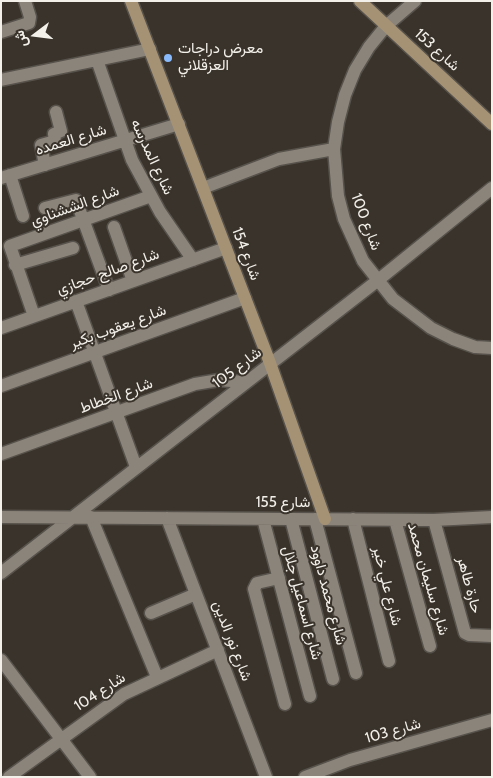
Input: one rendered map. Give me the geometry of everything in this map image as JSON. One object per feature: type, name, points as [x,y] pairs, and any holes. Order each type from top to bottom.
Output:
[{"type":"street","points":[[1,32],[29,23],[30,17],[25,1]]},
{"type":"street","name":"شارع 154","points":[[131,1],[270,363],[320,519]]},
{"type":"street","name":"شارع 153","points":[[360,1],[485,112],[492,124]]},
{"type":"street","name":"شارع 100","points":[[415,1],[386,26],[369,47],[355,70],[342,104],[334,148],[335,172],[344,218],[363,261],[377,281],[399,304],[431,328],[475,347],[492,348]]},
{"type":"street","points":[[1,80],[150,49]]},
{"type":"street","name":"شارع المدرسه","points":[[97,60],[124,141],[151,196],[193,260]]},
{"type":"street","points":[[45,165],[41,145],[55,141],[54,134],[61,131],[56,112]]},
{"type":"street","name":"شارع العمده","points":[[6,176],[179,124]]},
{"type":"street","points":[[203,188],[279,159],[334,148]]},
{"type":"street","points":[[6,176],[23,216]]},
{"type":"street","name":"شارع 105","points":[[1,573],[244,382],[377,281],[492,188]]},
{"type":"street","name":"شارع الششناوي","points":[[16,265],[11,246],[151,196]]},
{"type":"street","points":[[45,208],[75,200],[109,290]]},
{"type":"street","points":[[114,227],[133,281]]},
{"type":"street","points":[[34,316],[16,265],[72,248]]},
{"type":"street","name":"شارع صالح حجازي","points":[[1,328],[226,248]]},
{"type":"street","name":"شارع يعقوب بكير","points":[[1,386],[245,298]]},
{"type":"street","points":[[76,301],[136,467]]},
{"type":"street","name":"شارع الخطاط","points":[[1,454],[201,383],[219,380],[244,382]]},
{"type":"street","name":"شارع 155","points":[[1,517],[395,520],[492,517]]},
{"type":"street","points":[[91,517],[157,677]]},
{"type":"street","name":"شارع نور الدين","points":[[167,518],[266,777]]},
{"type":"street","name":"شارع اسماعيل جلال","points":[[263,519],[310,696]]},
{"type":"street","name":"شارع محمد داوود","points":[[291,519],[333,680]]},
{"type":"street","points":[[320,519],[356,673]]},
{"type":"street","name":"شارع علي خير","points":[[353,519],[389,660]]},
{"type":"street","name":"شارع سليمان محمد","points":[[395,520],[430,646]]},
{"type":"street","name":"حارة طاهر","points":[[434,520],[465,632],[468,635],[492,636]]},
{"type":"street","points":[[279,578],[257,584],[254,589],[285,704]]},
{"type":"street","points":[[151,613],[196,594]]},
{"type":"street","name":"شارع 104","points":[[9,777],[108,704],[157,677],[218,650]]},
{"type":"street","points":[[1,660],[90,777]]},
{"type":"street","name":"شارع 103","points":[[305,777],[350,760],[492,720]]},
{"type":"place","name":"معرض دراجات العزقلاني","points":[[168,58]]}]
